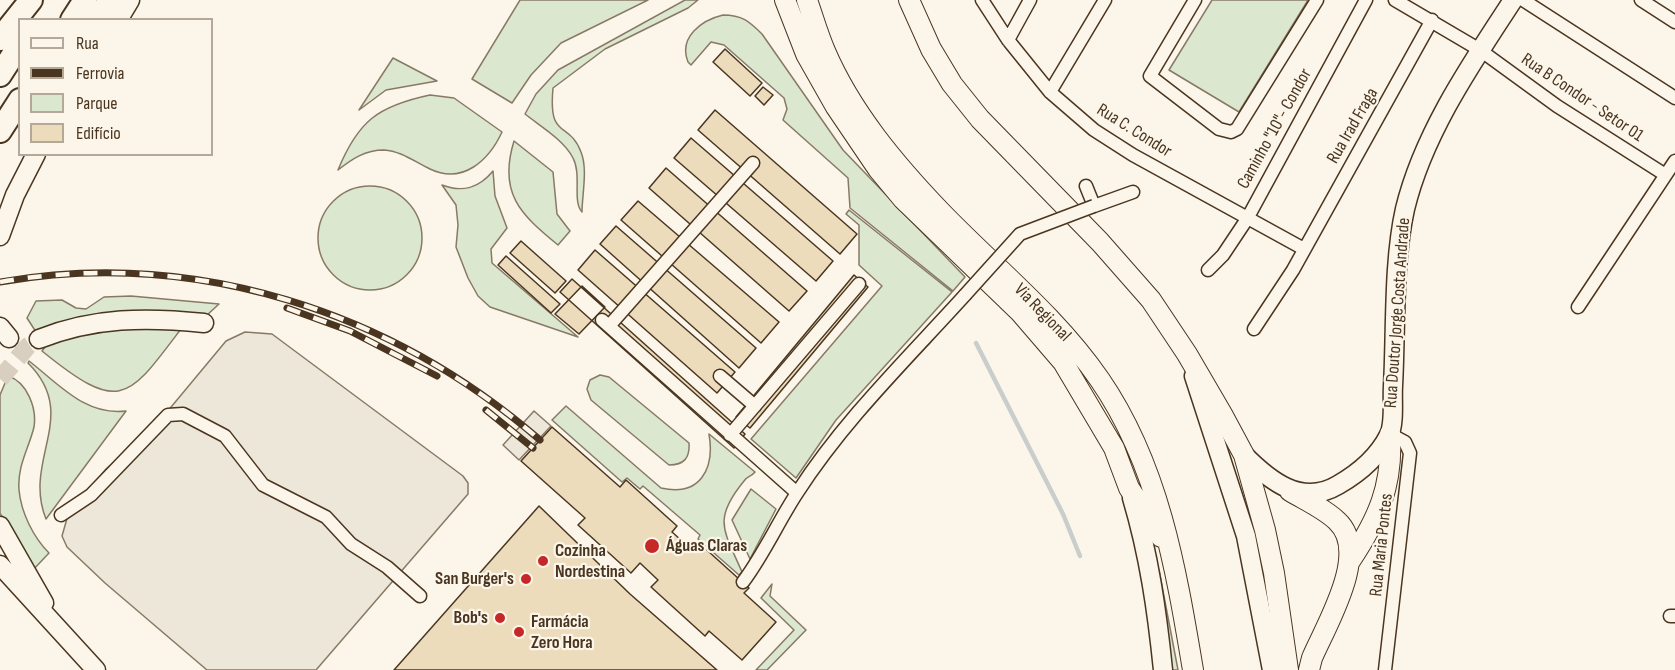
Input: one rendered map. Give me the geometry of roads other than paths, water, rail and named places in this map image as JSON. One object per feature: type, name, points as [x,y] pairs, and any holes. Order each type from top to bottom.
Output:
[{"type":"highway","points":[[0,39],[32,0]]},
{"type":"highway","points":[[35,18],[46,0]]},
{"type":"highway","points":[[73,18],[85,0]]},
{"type":"highway","points":[[96,18],[111,0]]},
{"type":"highway","points":[[0,75],[18,47]]},
{"type":"highway","points":[[0,131],[17,105]]},
{"type":"main road","points":[[119,18],[130,0]]},
{"type":"main road","points":[[785,0],[806,54],[836,107],[878,169],[903,199],[1020,312],[1063,362],[1114,448],[1146,545],[1154,588],[1163,670]]},
{"type":"main road","name":"Via Regional","points":[[807,0],[825,52],[874,135],[942,212],[1065,336],[1100,380],[1126,424],[1154,486],[1170,551],[1193,670]]},
{"type":"main road","points":[[909,0],[931,49],[952,84],[980,118],[1129,273],[1151,300],[1187,354],[1244,455],[1274,573],[1288,670]]},
{"type":"main road","name":"Rua Doutor Jorge Costa Andrade","points":[[1290,491],[1313,493],[1333,488],[1369,463],[1390,434],[1400,256],[1405,210],[1432,136],[1480,50],[1513,0]]},
{"type":"main road","points":[[0,236],[15,195],[35,156]]},
{"type":"main road","points":[[39,339],[105,321],[143,318],[204,322]]},
{"type":"main road","points":[[1187,354],[1246,536],[1272,670]]},
{"type":"main road","points":[[1350,561],[1370,531],[1383,500],[1392,463],[1390,434]]},
{"type":"main road","points":[[1244,455],[1268,478],[1337,520],[1350,544],[1350,561],[1344,585],[1309,670]]},
{"type":"main road","points":[[1129,488],[1170,551]]},
{"type":"main road","points":[[0,526],[62,633]]},
{"type":"main road","points":[[0,565],[96,670]]},
{"type":"street","name":"Rua C. Condor","points":[[982,0],[1008,40],[1050,92],[1111,142],[1304,249]]},
{"type":"street","points":[[1008,40],[1030,0]]},
{"type":"street","points":[[1050,92],[1104,0]]},
{"type":"street","points":[[1195,0],[1150,76],[1219,129],[1231,132],[1238,129],[1317,0]]},
{"type":"street","name":"Caminho \"10\"- Condor","points":[[1208,270],[1223,255],[1247,219],[1366,0]]},
{"type":"street","name":"Rua B Condor - Setor 01","points":[[1395,0],[1480,50],[1557,106],[1665,174]]},
{"type":"street","points":[[1523,0],[1675,98]]},
{"type":"street","points":[[1641,0],[1675,22]]},
{"type":"street","name":"Rua Irad Fraga","points":[[1254,329],[1304,249],[1432,20]]},
{"type":"street","points":[[1578,307],[1675,161]]},
{"type":"street","points":[[753,163],[606,323],[797,493]]},
{"type":"street","points":[[1086,186],[1094,206]]},
{"type":"street","points":[[743,582],[762,557],[797,493],[851,419],[1020,234],[1134,192]]},
{"type":"street","points":[[730,435],[859,284]]},
{"type":"street","points":[[720,376],[755,406]]},
{"type":"street","points":[[61,515],[91,495],[168,415],[183,414],[225,436],[263,485],[326,517],[351,544],[387,567],[420,596]]},
{"type":"street","name":"Rua Maria Pontes","points":[[1385,670],[1410,453],[1405,442],[1390,434]]},
{"type":"waterway","points":[[976,343],[1063,514],[1080,556]]},
{"type":"tunnel","points":[[0,379],[28,346],[39,339]]},
{"type":"railway","points":[[0,282],[73,274],[146,274],[217,283],[287,300],[355,324],[420,356],[482,395],[540,440]]},
{"type":"railway","points":[[287,308],[350,331],[437,376]]},
{"type":"railway","points":[[486,410],[533,448]]},
{"type":"place","name":"Águas Claras","points":[[652,546]]},
{"type":"place","name":"Cozinha Nordestina","points":[[543,561]]},
{"type":"place","name":"San Burger's","points":[[526,579]]},
{"type":"place","name":"Bob's","points":[[500,618]]},
{"type":"place","name":"Farmácia Zero Hora","points":[[519,632]]}]
